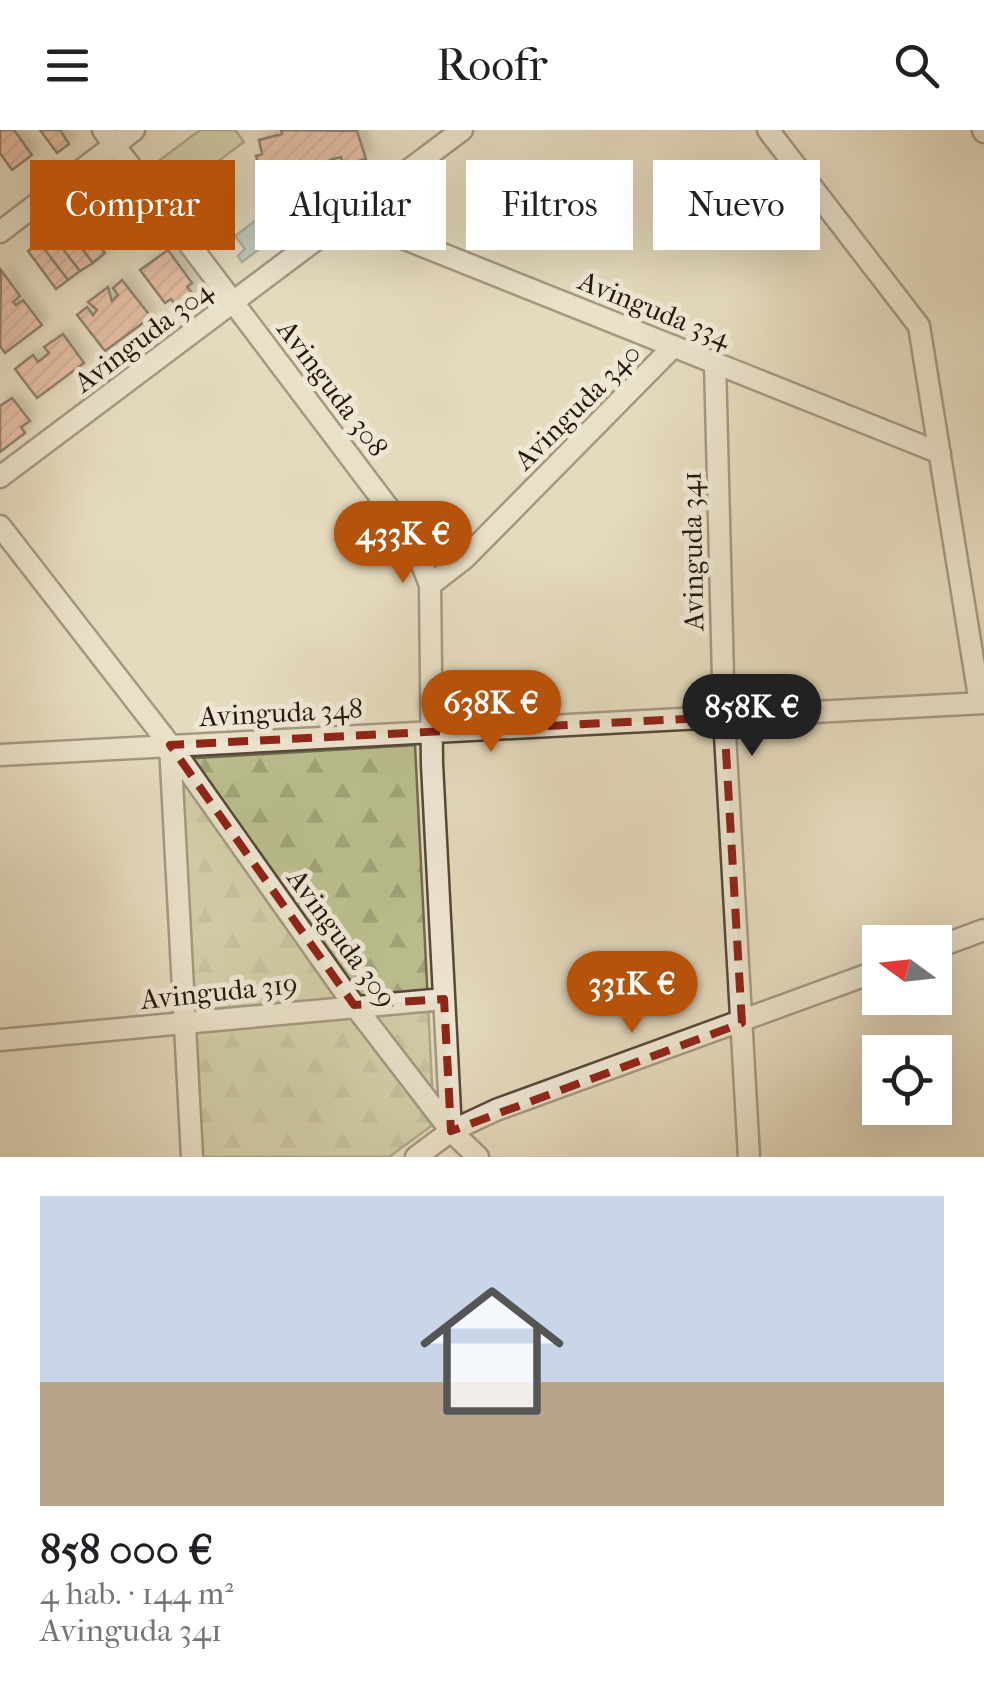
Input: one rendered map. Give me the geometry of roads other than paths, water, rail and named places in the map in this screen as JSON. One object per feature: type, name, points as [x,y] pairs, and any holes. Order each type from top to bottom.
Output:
[{"type":"street","points":[[0,232],[108,137],[134,130]]},
{"type":"street","name":"Avinguda 304","points":[[423,160],[462,130]]},
{"type":"street","points":[[768,130],[918,326],[982,703]]},
{"type":"street","name":"Avinguda 308","points":[[108,137],[412,539],[430,586],[432,732],[451,1130]]},
{"type":"street","name":"Avinguda 304","points":[[0,478],[305,250]]},
{"type":"street","name":"Avinguda 334","points":[[433,250],[940,453]]},
{"type":"street","name":"Avinguda 340","points":[[430,586],[465,558],[674,346]]},
{"type":"street","name":"Avinguda 341","points":[[715,362],[724,717],[749,1157]]},
{"type":"street","name":"Avinguda 309","points":[[0,526],[170,745],[354,1004],[451,1130],[478,1157]]},
{"type":"street","name":"Avinguda 348","points":[[0,755],[982,703]]},
{"type":"street","points":[[170,745],[192,1157]]},
{"type":"street","points":[[952,942],[984,930]]},
{"type":"street","points":[[416,1157],[451,1130],[496,1110],[742,1024],[862,977]]},
{"type":"street","name":"Avinguda 319","points":[[0,1040],[354,1004],[444,999]]},
{"type":"water","points":[[255,221],[258,250],[242,262],[238,256],[245,249],[235,236]]}]
